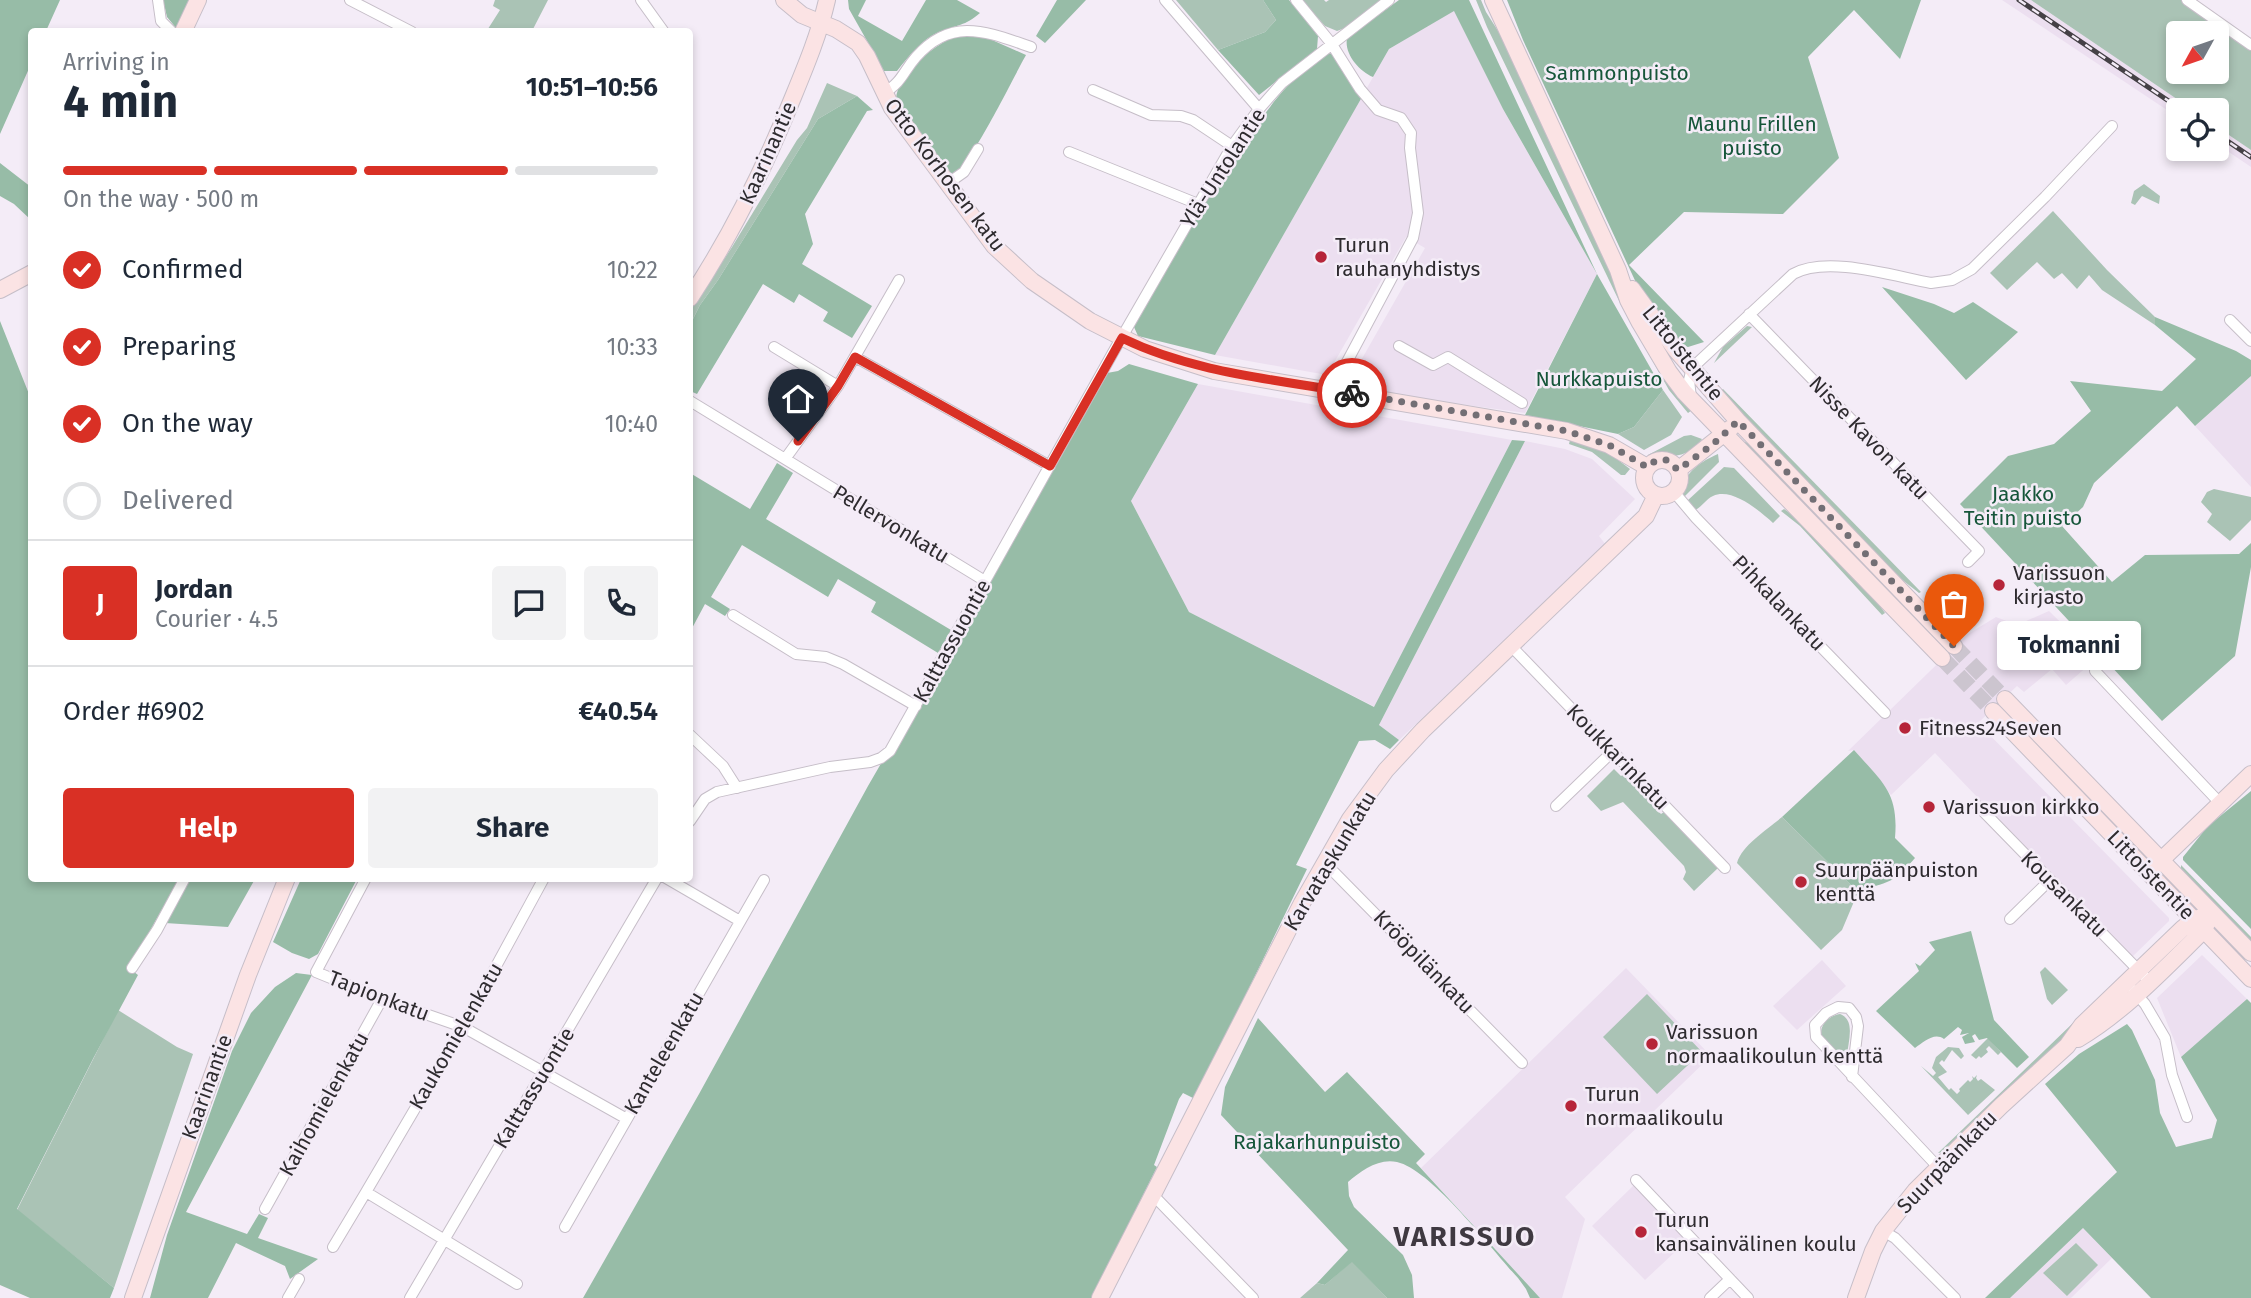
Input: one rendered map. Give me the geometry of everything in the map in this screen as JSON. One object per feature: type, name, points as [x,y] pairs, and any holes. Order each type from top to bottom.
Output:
[{"type":"street","points":[[158,0],[161,21],[168,28]]},
{"type":"street","points":[[185,28],[198,0]]},
{"type":"street","points":[[350,0],[395,28]]},
{"type":"street","points":[[640,0],[661,28]]},
{"type":"street","name":"Otto Korhosen katu","points":[[784,0],[796,12],[844,33],[858,43],[867,56],[883,94],[994,246],[1054,298],[1122,338],[1167,357],[1214,371],[1567,431],[1609,445],[1647,467]]},
{"type":"street","name":"Kaarinantie","points":[[693,293],[756,185],[822,24],[827,0]]},
{"type":"street","points":[[1165,0],[1259,108]]},
{"type":"street","points":[[1296,0],[1331,43],[1350,76],[1378,110],[1401,118],[1411,133],[1410,148],[1418,213],[1413,238],[1332,390]]},
{"type":"street","name":"Ylä-Untolantie","points":[[1122,338],[1232,146],[1259,108],[1282,83],[1389,0]]},
{"type":"street","name":"Littoistentie","points":[[1493,0],[1618,270],[1628,300],[1676,382],[1942,658]]},
{"type":"street","points":[[2187,0],[2251,45]]},
{"type":"street","points":[[883,94],[904,77],[915,58],[932,43],[953,33],[970,29],[1031,47]]},
{"type":"street","points":[[1093,90],[1152,115],[1193,120],[1232,146]]},
{"type":"street","points":[[1691,400],[1689,380],[1692,368],[1787,278],[1812,266],[1835,265],[1931,283],[1947,282],[1959,277],[1972,269],[2014,228],[2112,126]]},
{"type":"street","points":[[947,184],[964,172],[978,149]]},
{"type":"street","points":[[1069,152],[1198,204]]},
{"type":"street","name":"Littoistentie","points":[[1618,270],[1662,332],[1738,421],[1954,646]]},
{"type":"street","points":[[0,290],[28,275]]},
{"type":"street","points":[[785,459],[838,386],[899,280]]},
{"type":"street","name":"Nisse Kavon katu","points":[[1749,314],[1979,551],[1968,562]]},
{"type":"street","points":[[2230,320],[2251,341]]},
{"type":"street","name":"Kalttassuontie","points":[[693,817],[705,799],[717,792],[881,758],[890,751],[1122,338]]},
{"type":"street","points":[[1399,346],[1433,365],[1448,357],[1522,403]]},
{"type":"street","points":[[774,347],[838,386]]},
{"type":"street","points":[[855,357],[1050,466]]},
{"type":"street","points":[[1661,360],[1692,368]]},
{"type":"street","name":"Pellervonkatu","points":[[693,403],[985,582]]},
{"type":"street","points":[[1678,470],[1726,434],[1738,421]]},
{"type":"street","points":[[1666,460],[1678,470],[1680,482],[1674,492],[1665,496],[1651,493],[1644,484],[1647,467],[1655,461],[1666,460]]},
{"type":"street","name":"Pihkalankatu","points":[[1674,492],[1885,713]]},
{"type":"street","name":"Karvataskunkatu","points":[[1100,1298],[1324,862],[1350,819],[1386,770],[1423,730],[1646,516],[1657,495]]},
{"type":"street","points":[[733,615],[796,654],[826,657],[843,664],[916,706]]},
{"type":"street","name":"Koukkarinkatu","points":[[1511,646],[1726,868]]},
{"type":"street","points":[[2095,671],[2219,802]]},
{"type":"street","name":"Littoistentie","points":[[2005,698],[2251,953]]},
{"type":"street","name":"Littoistentie","points":[[1993,711],[2251,979]]},
{"type":"street","points":[[693,738],[723,766],[737,788]]},
{"type":"street","points":[[1556,806],[1612,752]]},
{"type":"street","points":[[2148,873],[2251,774]]},
{"type":"street","name":"Kousankatu","points":[[1978,806],[2144,976]]},
{"type":"street","name":"Krööpilänkatu","points":[[1324,862],[1522,1063]]},
{"type":"street","name":"Kanteleenkatu","points":[[565,1227],[764,880]]},
{"type":"street","points":[[2010,919],[2050,880]]},
{"type":"street","points":[[132,968],[157,930],[183,882]]},
{"type":"street","name":"Kaarinantie","points":[[132,1298],[248,975],[285,882]]},
{"type":"street","name":"Tapionkatu","points":[[364,882],[316,972],[382,999],[463,1027],[627,1119]]},
{"type":"street","name":"Kaukomielenkatu","points":[[333,1247],[463,1027],[542,882]]},
{"type":"street","name":"Kalttassuontie","points":[[410,1298],[655,882]]},
{"type":"street","points":[[673,882],[740,921]]},
{"type":"street","name":"Suurpäänkatu","points":[[1856,1298],[1873,1251],[1901,1206],[1938,1167],[2067,1046],[2095,1028],[2131,988],[2212,913]]},
{"type":"street","points":[[2131,988],[2145,1004],[2165,1038],[2172,1075],[2187,1117]]},
{"type":"street","name":"Kaihomielenkatu","points":[[265,1209],[382,999]]},
{"type":"street","points":[[1852,1077],[1857,1021],[1849,1008],[1838,1007],[1815,1025],[1815,1035],[1819,1042],[1852,1077],[1938,1167]]},
{"type":"street","points":[[1636,1180],[1748,1298]]},
{"type":"street","points":[[366,1192],[517,1284]]},
{"type":"street","points":[[1153,1195],[1253,1298]]},
{"type":"street","points":[[1883,1231],[1895,1238],[1955,1298]]},
{"type":"street","points":[[288,1298],[299,1279]]},
{"type":"street","points":[[1710,1298],[1730,1279]]},
{"type":"shaded area","points":[[2002,0],[2031,0],[2175,98],[2166,98],[2166,109]]},
{"type":"shaded area","points":[[1454,10],[1503,109],[1597,274],[1525,413],[1347,385],[1425,248],[1406,237],[1327,375],[1215,355],[1389,49]]},
{"type":"shaded area","points":[[2229,135],[2251,150],[2251,167],[2229,152]]},
{"type":"shaded area","points":[[2251,376],[2251,487],[2195,426]]},
{"type":"shaded area","points":[[1198,384],[1512,440],[1375,707],[1189,612],[1131,501]]},
{"type":"shaded area","points":[[1525,441],[1565,449],[1592,459],[1635,499],[1599,536],[1606,545],[1399,740],[1379,725]]},
{"type":"shaded area","points":[[2049,611],[2097,658],[2066,685],[2052,669],[2024,692],[2017,686],[1978,723],[2169,918],[2131,958],[1935,753],[1891,795],[1854,750],[1848,751],[1968,634],[1996,617],[2017,625]]},
{"type":"shaded area","points":[[2202,955],[2247,999],[2181,1057],[2157,998]]},
{"type":"shaded area","points":[[1822,960],[1846,986],[1797,1030],[1773,1006]]},
{"type":"shaded area","name":"Turun normaalikoulu","points":[[1626,968],[1711,1056],[1565,1197],[1585,1219],[1562,1298],[1540,1298],[1421,1168]]},
{"type":"shaded area","name":"Turun kansainvälinen koulu","points":[[1636,1180],[1691,1237],[1645,1280],[1592,1226]]},
{"type":"shaded area","points":[[2083,1228],[2112,1258],[2071,1298],[2010,1298]]},
{"type":"green space","points":[[0,0],[60,0],[47,28],[28,28],[28,71],[0,134]]},
{"type":"green space","points":[[163,0],[190,0],[177,28],[167,17]]},
{"type":"green space","points":[[495,0],[548,0],[534,28],[489,28],[500,10],[493,6]]},
{"type":"green space","points":[[848,0],[866,0],[858,16],[902,41],[926,0],[957,0],[980,13],[965,23],[927,39],[897,71],[884,71],[849,9]]},
{"type":"green space","points":[[1057,0],[1086,0],[1045,43],[1036,36]]},
{"type":"green space","points":[[1176,0],[1263,0],[1276,20],[1265,32],[1218,50]]},
{"type":"green space","points":[[1263,0],[1289,0],[1318,36],[1317,49],[1259,95],[1218,50],[1265,32],[1276,20]]},
{"type":"green space","points":[[1302,0],[1383,0],[1337,31],[1325,26]]},
{"type":"green space","points":[[1399,0],[1469,0],[1597,274],[1503,109],[1454,11],[1389,49],[1373,77],[1363,71],[1350,56],[1347,38]]},
{"type":"green space","points":[[1476,0],[1481,0],[1500,34],[1692,410],[1688,413],[1669,390],[1621,305]]},
{"type":"green space","points":[[1507,0],[1921,0],[1900,59],[1854,10],[1808,57],[1839,158],[1783,214],[1684,212],[1629,265],[1704,342],[1688,347],[1678,344],[1639,289]]},
{"type":"green space","points":[[2031,0],[2192,0],[2224,21],[2166,21],[2166,84],[2230,84],[2230,25],[2251,39],[2251,150],[2229,135],[2229,98],[2175,98]]},
{"type":"green space","points":[[955,36],[983,36],[1026,55],[981,139],[954,174],[947,171],[896,99],[898,89],[909,71],[936,47]]},
{"type":"green space","points":[[1332,52],[1362,97],[1215,355],[1138,336],[1134,327],[1223,174],[1252,131],[1281,94],[1308,66]]},
{"type":"green space","points":[[827,83],[857,96],[818,119],[693,319],[693,306],[807,128]]},
{"type":"green space","points":[[857,96],[873,110],[867,111],[805,214],[813,244],[802,264],[872,306],[852,338],[823,321],[828,312],[799,294],[794,303],[763,284],[697,394],[693,392],[693,319],[818,119]]},
{"type":"green space","points":[[0,163],[28,185],[28,217],[14,204],[0,196]]},
{"type":"green space","points":[[2144,184],[2160,196],[2159,204],[2142,196],[2135,205],[2131,203],[2134,191]]},
{"type":"green space","points":[[2053,211],[2155,317],[2155,325],[2102,290],[2089,275],[2077,289],[2062,273],[2054,279],[2037,262],[2007,290],[1990,273]]},
{"type":"green space","name":"Nurkkapuisto","points":[[1597,274],[1663,390],[1634,427],[1618,434],[1525,415]]},
{"type":"green space","points":[[1882,287],[1954,313],[1973,302],[2018,332],[1966,380]]},
{"type":"green space","name":"Jaakko Teitin puisto","points":[[2155,317],[2251,360],[2251,376],[2195,426],[2177,406],[2094,483],[2083,507],[2062,526],[2112,582],[2145,555],[2239,554],[2251,543],[2251,567],[2235,656],[2162,721],[1960,504],[2008,456],[2054,444],[2091,411],[2070,381],[2162,391],[2196,359],[2155,325]]},
{"type":"green space","points":[[0,321],[28,391],[28,882],[177,882],[129,968],[138,975],[17,1209],[114,1288],[110,1298],[30,1298],[0,1285]]},
{"type":"green space","points":[[1747,326],[1752,327],[1714,363],[1723,347]]},
{"type":"green space","points":[[1129,364],[1198,384],[1131,501],[1189,612],[1374,707],[1512,440],[1525,441],[1379,725],[1399,740],[1390,749],[1375,740],[1359,741],[1296,865],[1307,869],[1195,1099],[1183,1093],[1179,1099],[1154,1165],[1157,1167],[1092,1298],[583,1298],[699,1094],[868,786],[1107,373],[1118,371]]},
{"type":"green space","points":[[1723,389],[1921,592],[1887,568],[1719,392]]},
{"type":"green space","name":"Nurkkapuisto","points":[[1663,390],[1682,417],[1671,435],[1644,450],[1618,434],[1634,427]]},
{"type":"green space","name":"Nurkkapuisto","points":[[1691,435],[1702,439],[1697,446],[1685,453],[1671,456],[1648,455],[1684,436]]},
{"type":"green space","points":[[1570,440],[1605,450],[1630,469],[1625,475],[1621,475],[1592,452],[1569,444]]},
{"type":"green space","points":[[1741,441],[1752,444],[1951,651],[1947,655]]},
{"type":"green space","points":[[1718,454],[1719,462],[1684,497],[1684,482],[1692,470]]},
{"type":"green space","points":[[777,463],[793,473],[766,519],[951,630],[938,653],[871,612],[876,602],[838,579],[828,597],[742,545],[711,597],[730,609],[725,616],[705,604],[693,626],[693,475],[750,509]]},
{"type":"green space","points":[[1724,467],[1734,468],[1780,516],[1773,523],[1737,497],[1720,494],[1713,496],[1695,510],[1687,501]]},
{"type":"green space","points":[[2214,489],[2251,497],[2251,520],[2230,541],[2207,522],[2212,514],[2201,502],[2207,492]]},
{"type":"green space","points":[[1784,509],[1804,523],[1885,613],[1882,615],[1800,526],[1781,511]]},
{"type":"green space","points":[[1854,750],[1886,789],[1894,809],[1895,838],[1915,858],[1891,880],[1858,892],[1782,817]]},
{"type":"green space","points":[[1614,769],[1621,776],[1626,773],[1659,807],[1657,810],[1661,814],[1664,812],[1718,868],[1694,891],[1683,879],[1686,872],[1684,866],[1623,802],[1601,811],[1587,796]]},
{"type":"green space","points":[[2251,791],[2251,929],[2183,857],[2208,826]]},
{"type":"green space","points":[[1782,817],[1858,892],[1842,930],[1821,950],[1737,863],[1744,850]]},
{"type":"green space","points":[[2181,865],[2251,937],[2251,945],[2181,872]]},
{"type":"green space","points":[[187,882],[253,882],[228,927],[165,923]]},
{"type":"green space","points":[[300,882],[355,882],[318,954],[309,959],[273,942]]},
{"type":"green space","points":[[1971,931],[1994,1020],[2029,1057],[2017,1068],[1987,1038],[1979,1040],[1975,1034],[1972,1036],[1975,1042],[1965,1044],[1962,1037],[1969,1033],[1960,1035],[1962,1030],[1958,1027],[1944,1039],[1933,1037],[1915,1048],[1876,1011],[1919,971],[1915,963],[1920,966],[1935,950],[1929,942]]},
{"type":"green space","points":[[2045,967],[2068,990],[2052,1005],[2047,999],[2040,972]]},
{"type":"green space","points":[[2128,970],[2124,980],[1948,1151],[1938,1153]]},
{"type":"green space","points":[[296,973],[312,975],[186,1212],[247,1234],[259,1214],[268,1218],[258,1238],[318,1259],[290,1279],[285,1266],[236,1243],[208,1298],[150,1298],[167,1235],[232,1051],[251,1013],[275,987]]},
{"type":"green space","name":"Varissuon normaalikoulun kenttä","points":[[1647,994],[1702,1052],[1657,1094],[1603,1037]]},
{"type":"green space","points":[[2247,999],[2251,1003],[2251,1298],[2151,1298],[2083,1228],[2010,1298],[1985,1298],[2117,1172],[2045,1084],[2079,1054],[2127,1024],[2155,1080],[2160,1113],[2176,1147],[2212,1138],[2217,1120],[2181,1057]]},
{"type":"green space","points":[[118,1010],[193,1054],[114,1288],[17,1210]]},
{"type":"green space","points":[[1840,1014],[1850,1026],[1847,1056],[1843,1059],[1821,1034],[1825,1022]]},
{"type":"green space","name":"Rajakarhunpuisto","points":[[1258,1018],[1325,1092],[1347,1072],[1425,1154],[1416,1163],[1540,1298],[1530,1298],[1518,1278],[1444,1195],[1411,1168],[1390,1161],[1370,1166],[1348,1182],[1349,1196],[1354,1207],[1403,1255],[1412,1275],[1414,1298],[1387,1298],[1352,1262],[1325,1285],[1317,1283],[1348,1250],[1221,1115],[1225,1087]]},
{"type":"green space","points":[[1988,1038],[2001,1052],[1998,1055],[1989,1046],[1986,1049],[1988,1052],[1976,1059],[1971,1055]]},
{"type":"green space","points":[[1948,1047],[1959,1048],[1964,1056],[1961,1059],[1952,1050],[1944,1062],[1942,1060],[1939,1063],[1947,1072],[1938,1077],[1949,1090],[1951,1088],[1957,1094],[1968,1080],[1970,1082],[1973,1079],[1972,1076],[1974,1078],[1977,1075],[1978,1081],[1981,1079],[1995,1090],[1968,1115],[1921,1066],[1933,1076],[1936,1073],[1932,1068],[1936,1057]]},
{"type":"green space","points":[[2076,1243],[2098,1265],[2067,1296],[2043,1273]]},
{"type":"green space","points":[[1352,1261],[1387,1298],[1300,1298],[1317,1283],[1325,1285]]},
{"type":"tunnel","points":[[1954,646],[2005,699]]},
{"type":"tunnel","points":[[1942,658],[1993,711]]},
{"type":"railway","points":[[2019,0],[2166,99]]},
{"type":"railway","points":[[2229,142],[2251,157]]},
{"type":"way so far","points":[[1352,393],[1567,431],[1609,445],[1647,467],[1661,459],[1671,462],[1678,470],[1726,434],[1738,421],[1954,646]]},
{"type":"place","name":"Turun rauhanyhdistys","points":[[1321,257]]},
{"type":"place","name":"Varissuon kirjasto","points":[[1999,585]]},
{"type":"place","name":"Tokmanni","points":[[1954,646]]},
{"type":"place","name":"Fitness24Seven","points":[[1905,728]]},
{"type":"place","name":"Varissuon kirkko","points":[[1929,807]]},
{"type":"place","name":"Suurpäänpuiston kenttä","points":[[1801,882]]},
{"type":"place","name":"Varissuon normaalikoulun kenttä","points":[[1652,1044]]},
{"type":"place","name":"Turun normaalikoulu","points":[[1571,1106]]},
{"type":"place","name":"Turun kansainvälinen koulu","points":[[1641,1232]]},
{"type":"district","name":"VARISSUO","points":[[1465,1236]]},
{"type":"route","points":[[798,441],[838,386],[855,357],[1050,466],[1122,338],[1167,357],[1214,371],[1352,393]]},
{"type":"park label","name":"Sammonpuisto","points":[[1617,73]]},
{"type":"park label","name":"Maunu Frillen puisto","points":[[1752,136]]}]
